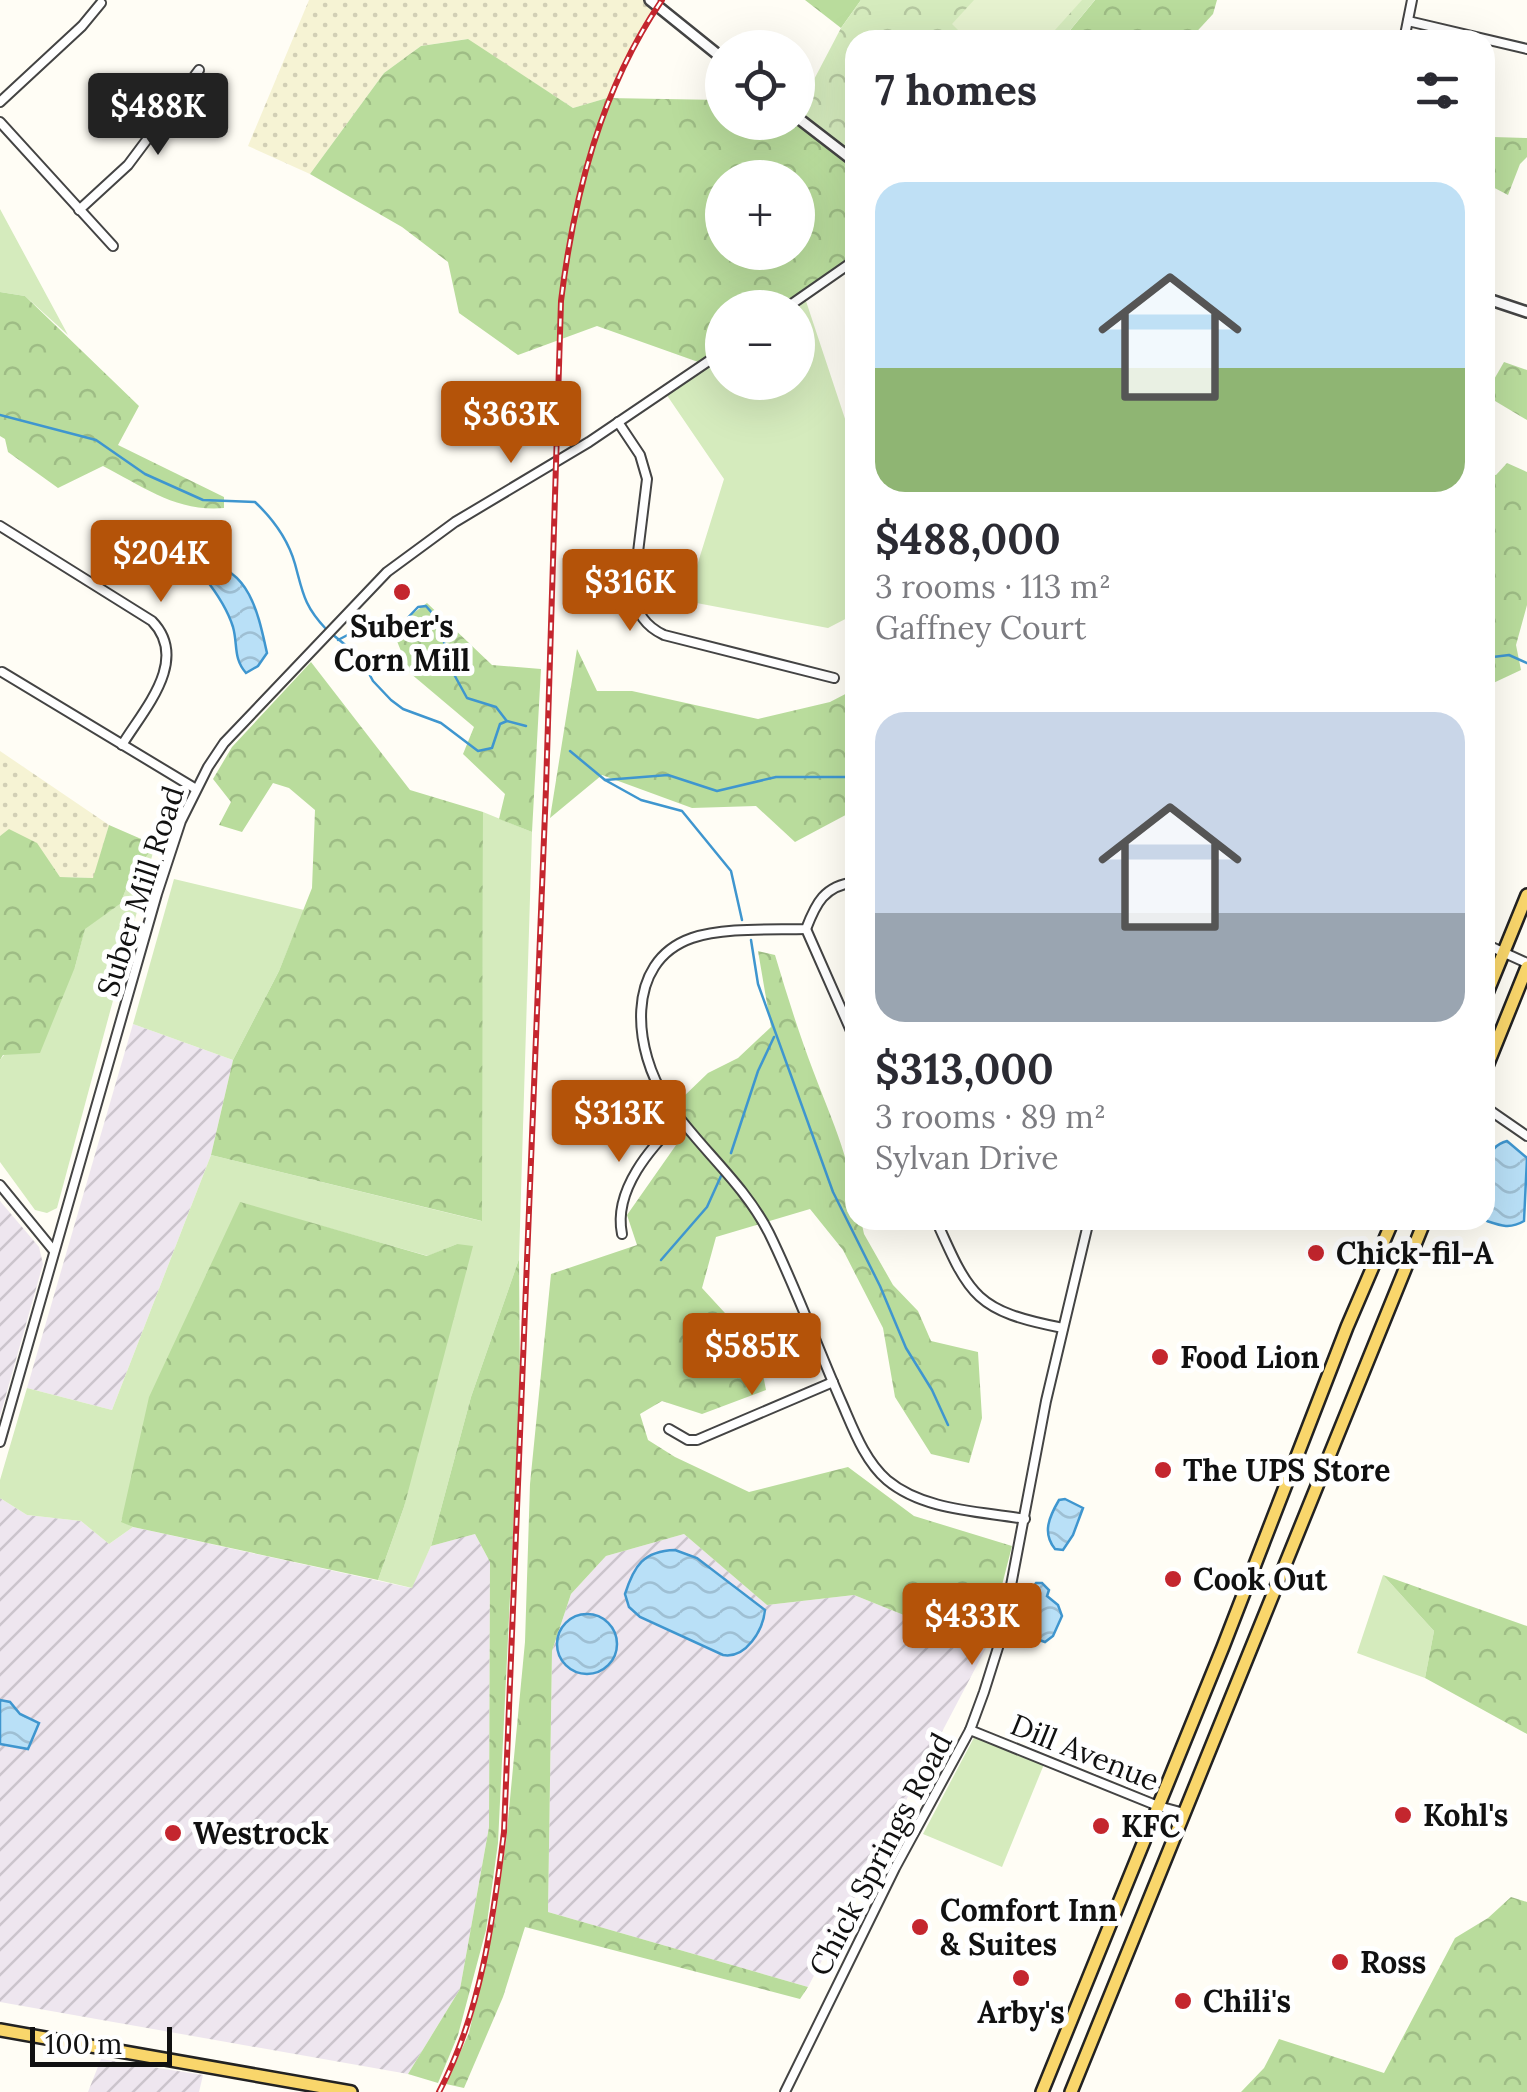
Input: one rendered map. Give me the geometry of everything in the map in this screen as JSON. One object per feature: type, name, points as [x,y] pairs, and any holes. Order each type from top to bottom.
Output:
[{"type":"main road","points":[[1495,972],[1527,896]]},
{"type":"main road","points":[[1495,1046],[1527,965]]},
{"type":"main road","points":[[1042,2092],[1346,1327],[1389,1230]]},
{"type":"main road","points":[[1070,2092],[1421,1230]]},
{"type":"main road","points":[[0,2030],[351,2092]]},
{"type":"street","points":[[650,0],[705,44]]},
{"type":"street","points":[[1406,30],[1412,0]]},
{"type":"street","points":[[0,102],[82,26],[100,3]]},
{"type":"street","points":[[1408,22],[1443,30]]},
{"type":"street","points":[[1495,42],[1527,49]]},
{"type":"street","points":[[79,210],[128,166],[199,70]]},
{"type":"street","points":[[0,122],[113,246]]},
{"type":"street","points":[[815,131],[845,154]]},
{"type":"street","points":[[812,290],[845,267]]},
{"type":"street","points":[[1495,301],[1527,312]]},
{"type":"street","name":"Suber Mill Road","points":[[0,1442],[157,894],[181,820],[216,755],[240,723],[326,640],[387,572],[417,548],[705,363]]},
{"type":"street","points":[[618,422],[640,456],[647,479],[633,593],[637,610],[647,625],[664,636],[834,678]]},
{"type":"street","points":[[0,526],[152,622],[162,634],[168,649],[166,670],[122,745]]},
{"type":"street","points":[[2,672],[196,790]]},
{"type":"street","points":[[845,884],[825,892],[815,905],[806,930],[845,1018]]},
{"type":"street","points":[[806,930],[700,936],[675,946],[654,966],[642,998],[642,1045],[655,1080],[680,1120],[734,1180],[760,1217],[869,1459],[895,1486],[945,1506],[1025,1519]]},
{"type":"street","points":[[1495,948],[1527,965]]},
{"type":"street","points":[[1495,1114],[1527,1136]]},
{"type":"street","points":[[622,1234],[620,1214],[634,1176],[658,1142],[680,1120]]},
{"type":"street","points":[[0,1185],[54,1250]]},
{"type":"street","points":[[940,1230],[963,1280],[975,1296],[1012,1314],[1063,1328]]},
{"type":"street","name":"Chick Springs Road","points":[[784,2092],[970,1730],[1001,1638],[1087,1230]]},
{"type":"street","points":[[669,1429],[688,1440],[712,1435],[833,1382]]},
{"type":"street","name":"Dill Avenue","points":[[970,1730],[1184,1813]]},
{"type":"shaded area","points":[[309,0],[649,0],[656,5],[607,98],[573,108],[467,39],[421,46],[384,73],[310,174],[248,146]]},
{"type":"shaded area","points":[[0,751],[109,825],[94,878],[60,877],[36,843],[10,830],[0,836]]},
{"type":"shaded area","points":[[133,1024],[233,1060],[211,1155],[112,1410],[27,1388]]},
{"type":"shaded area","points":[[0,1201],[39,1247],[43,1264],[0,1416]]},
{"type":"shaded area","points":[[0,1498],[27,1515],[81,1521],[109,1544],[133,1527],[411,1588],[431,1546],[475,1534],[490,1562],[489,1827],[460,1989],[408,2074],[0,2002]]},
{"type":"shaded area","points":[[684,1534],[767,1605],[854,1595],[986,1648],[808,1987],[548,1912],[552,1651],[571,1594],[606,1556]]},
{"type":"shaded area","points":[[101,2059],[203,2075],[199,2092],[88,2092]]},
{"type":"green space","points":[[805,0],[861,0],[841,28]]},
{"type":"green space","points":[[861,0],[1095,0],[1070,30],[845,30],[845,151],[815,129],[815,78]]},
{"type":"green space","points":[[974,0],[1082,0],[1055,30],[958,30],[952,24]]},
{"type":"green space","points":[[1095,0],[1217,0],[1213,14],[1198,30],[1070,30]]},
{"type":"green space","points":[[468,39],[573,108],[607,98],[705,100],[705,140],[815,140],[815,133],[845,153],[845,262],[805,290],[705,290],[705,360],[701,363],[597,326],[518,355],[459,313],[448,262],[402,227],[310,174],[384,73],[421,46]]},
{"type":"green space","points":[[1495,137],[1527,138],[1527,157],[1520,164],[1508,195],[1495,188]]},
{"type":"green space","points":[[0,209],[68,335],[25,296],[0,292]]},
{"type":"green space","points":[[0,292],[25,296],[139,406],[118,445],[224,497],[224,508],[175,502],[103,466],[58,488],[8,452],[5,439],[0,436]]},
{"type":"green space","points":[[815,328],[845,419],[845,619],[828,628],[686,601],[724,479],[664,391],[705,361],[705,400],[815,400]]},
{"type":"green space","points":[[1504,362],[1527,370],[1527,420],[1495,401],[1495,378]]},
{"type":"green space","points":[[1507,463],[1527,472],[1527,605],[1516,645],[1521,670],[1495,682],[1495,475]]},
{"type":"green space","points":[[427,603],[492,665],[541,669],[532,832],[499,819],[505,794],[463,754],[474,727],[410,673],[392,629]]},
{"type":"green space","points":[[577,649],[597,691],[632,691],[758,719],[830,702],[845,694],[845,815],[795,842],[756,806],[692,808],[602,775],[550,818]]},
{"type":"green space","points":[[311,662],[410,790],[483,812],[482,1221],[211,1155],[233,1060],[279,971],[312,888],[315,810],[289,788],[273,783],[242,832],[219,825],[231,802],[213,779],[232,747]]},
{"type":"green space","points":[[483,812],[532,832],[519,1259],[471,1397],[431,1546],[412,1588],[378,1580],[404,1507],[457,1244],[428,1256],[240,1203],[121,1521],[133,1527],[109,1544],[81,1521],[27,1515],[0,1498],[0,1480],[27,1388],[112,1410],[211,1155],[481,1221]]},
{"type":"green space","points":[[109,825],[155,845],[131,877],[120,904],[85,929],[75,967],[40,1053],[3,1055],[0,1060],[0,836],[9,829],[37,843],[60,877],[93,878]]},
{"type":"green space","points":[[155,845],[57,1208],[47,1213],[35,1210],[0,1162],[0,1060],[75,967],[85,928],[120,904],[131,877]]},
{"type":"green space","points":[[174,879],[304,910],[279,971],[233,1060],[133,1024]]},
{"type":"green space","points":[[758,951],[775,955],[845,1157],[845,1230],[863,1230],[893,1285],[918,1311],[931,1341],[978,1352],[982,1418],[969,1463],[931,1454],[895,1397],[883,1328],[843,1250],[810,1209],[716,1237],[702,1288],[758,1349],[766,1390],[702,1414],[662,1401],[640,1414],[648,1440],[749,1492],[848,1467],[914,1516],[1012,1546],[986,1648],[854,1595],[767,1605],[684,1534],[606,1556],[571,1594],[552,1651],[548,1912],[808,1987],[800,1999],[525,1927],[503,1997],[464,2088],[446,2084],[469,2033],[495,1918],[506,1841],[525,1642],[530,1484],[551,1274],[637,1245],[627,1215],[681,1138],[682,1098],[708,1073],[738,1058],[771,1027]]},
{"type":"green space","points":[[240,1202],[427,1256],[457,1244],[473,1246],[404,1507],[378,1580],[121,1522],[149,1397]]},
{"type":"green space","points":[[519,1259],[520,1391],[498,1843],[486,1930],[458,2035],[438,2083],[408,2074],[460,1989],[489,1827],[490,1562],[475,1534],[431,1546],[471,1397]]},
{"type":"green space","points":[[1383,1575],[1434,1631],[1425,1678],[1357,1653]]},
{"type":"green space","points":[[1383,1575],[1527,1626],[1527,1734],[1425,1678],[1434,1631]]},
{"type":"green space","points":[[979,1728],[1047,1757],[1002,1867],[923,1834]]},
{"type":"green space","points":[[1511,1897],[1527,1902],[1527,2092],[1241,2092],[1264,2068],[1279,2039],[1384,2073],[1455,1938],[1488,1918]]},
{"type":"water","points":[[208,564],[234,576],[256,611],[267,653],[258,666],[246,673],[237,657],[228,613],[204,577]]},
{"type":"water","points":[[1507,1141],[1527,1158],[1524,1221],[1519,1224],[1495,1224],[1497,1146]]},
{"type":"water","points":[[1065,1499],[1083,1508],[1063,1550],[1055,1549],[1048,1531],[1055,1506]]},
{"type":"water","points":[[675,1550],[697,1558],[765,1610],[757,1634],[746,1648],[723,1655],[640,1617],[629,1607],[625,1594],[636,1568],[655,1553]]},
{"type":"water","points":[[1036,1583],[1049,1590],[1047,1596],[1058,1605],[1062,1616],[1053,1636],[1045,1642],[1025,1635],[1024,1629],[1027,1601]]},
{"type":"water","points":[[587,1614],[608,1623],[617,1644],[608,1665],[587,1674],[566,1665],[557,1644],[566,1623]]},
{"type":"water","points":[[0,1700],[10,1702],[20,1714],[39,1723],[28,1749],[0,1744]]},
{"type":"waterway","points":[[0,415],[96,440],[145,474],[203,500],[255,502],[284,538],[305,599],[326,629]]},
{"type":"waterway","points":[[338,640],[359,629],[400,626],[418,607],[426,606],[439,621],[450,667],[467,698],[496,707],[506,720]]},
{"type":"waterway","points":[[332,634],[360,657],[373,681],[391,700],[403,709],[441,723],[478,751],[492,748],[500,724],[507,721],[526,726]]},
{"type":"waterway","points":[[1495,657],[1509,655],[1527,663]]},
{"type":"waterway","points":[[570,751],[605,780],[668,775],[717,791],[776,777],[845,777]]},
{"type":"waterway","points":[[605,780],[641,800],[682,811],[731,871],[742,920]]},
{"type":"waterway","points":[[751,940],[758,984],[845,1216]]},
{"type":"waterway","points":[[731,1153],[758,1071],[774,1037]]},
{"type":"waterway","points":[[661,1260],[707,1207],[721,1176]]},
{"type":"waterway","points":[[852,1230],[906,1348],[948,1425]]},
{"type":"railway","points":[[439,2092],[475,1998],[490,1932],[504,1832],[546,788],[561,301],[574,222],[594,144],[622,70],[662,0]]},
{"type":"place","name":"Suber's Corn Mill","points":[[402,592]]},
{"type":"place","name":"Chick-fil-A","points":[[1316,1253]]},
{"type":"place","name":"Food Lion","points":[[1160,1357]]},
{"type":"place","name":"The UPS Store","points":[[1163,1470]]},
{"type":"place","name":"Cook Out","points":[[1173,1579]]},
{"type":"place","name":"Kohl's","points":[[1403,1815]]},
{"type":"place","name":"KFC","points":[[1101,1826]]},
{"type":"place","name":"Westrock","points":[[173,1833]]},
{"type":"place","name":"Comfort Inn & Suites","points":[[920,1927]]},
{"type":"place","name":"Ross","points":[[1340,1962]]},
{"type":"place","name":"Arby's","points":[[1021,1978]]},
{"type":"place","name":"Chili's","points":[[1183,2001]]}]
